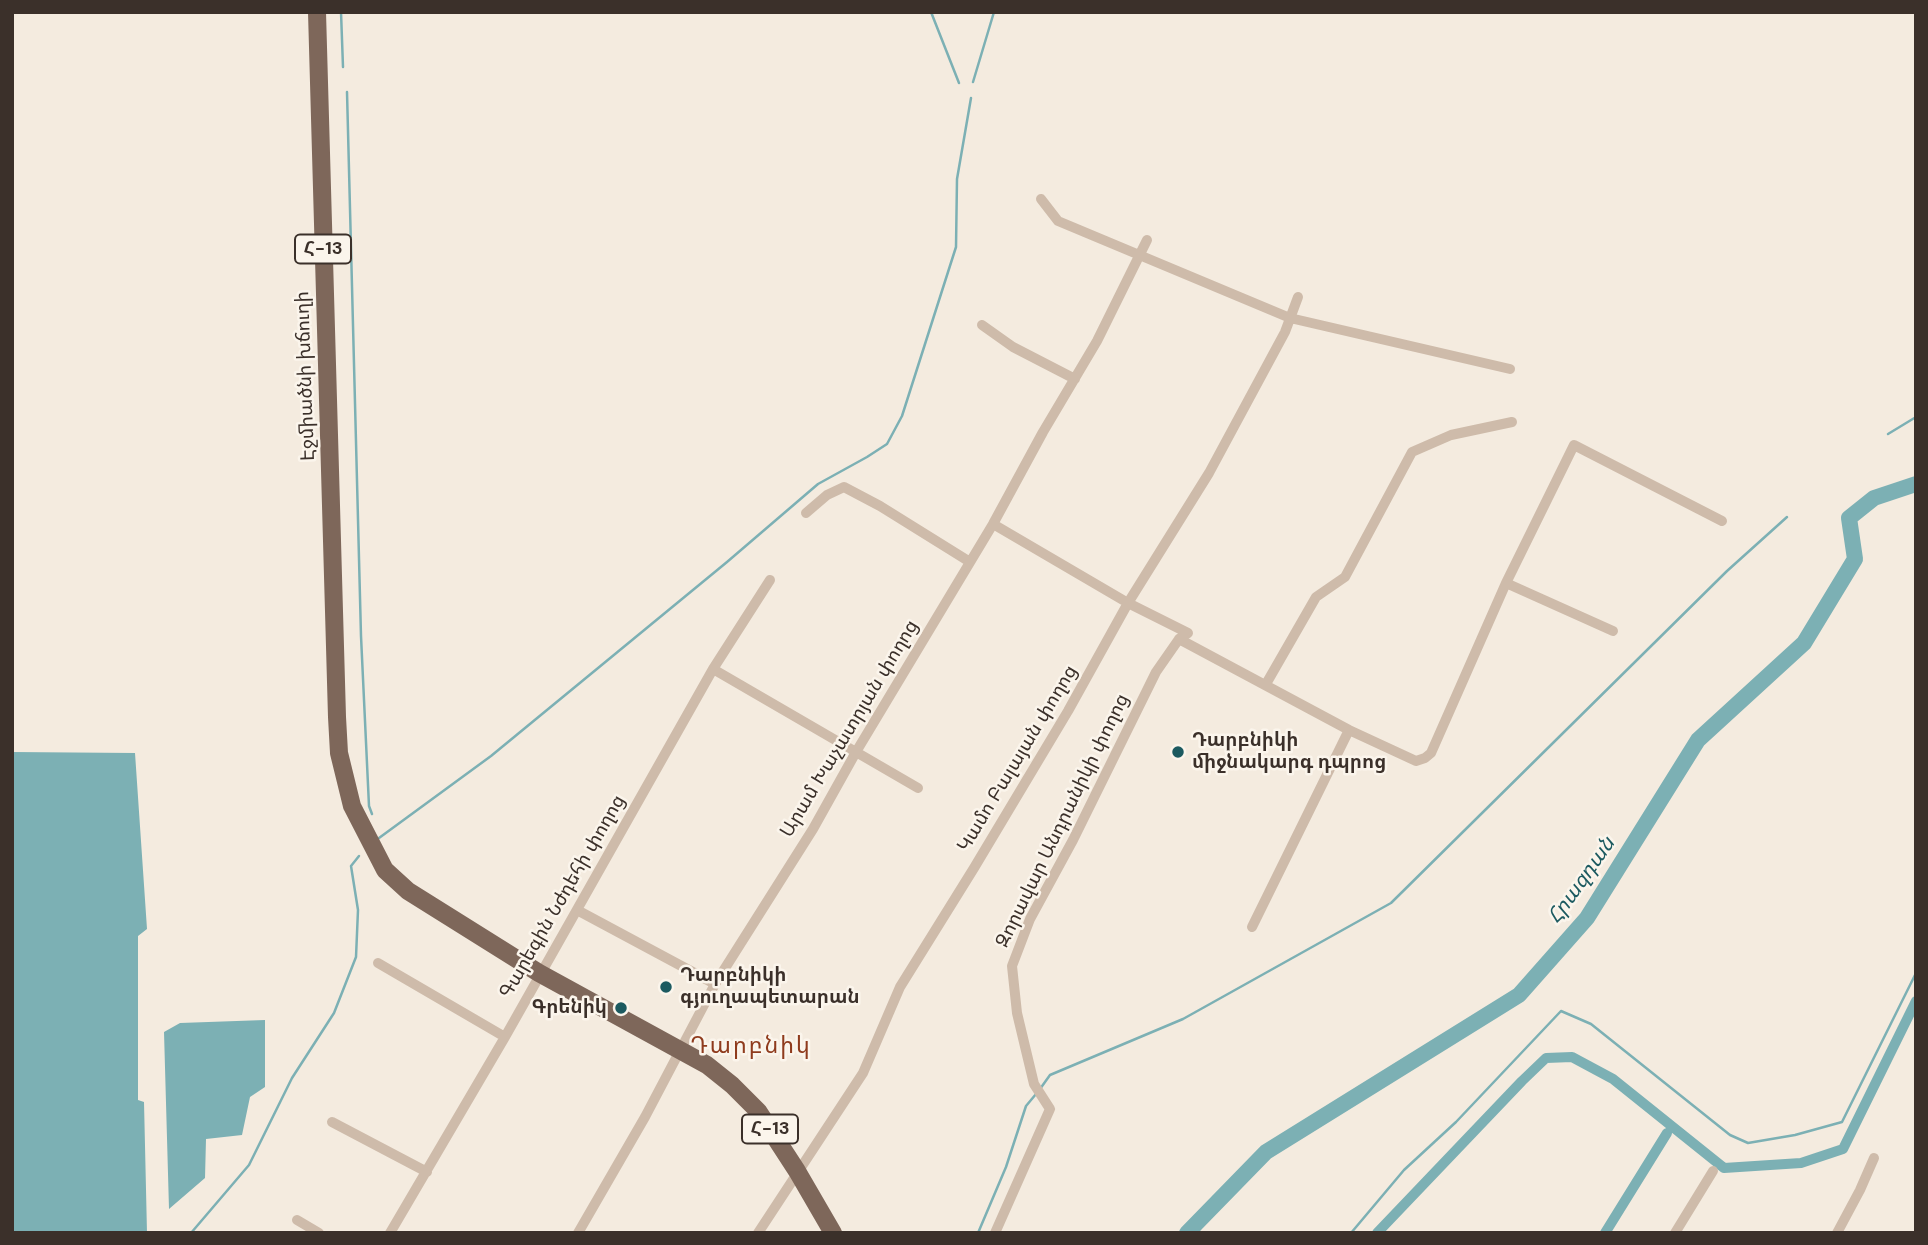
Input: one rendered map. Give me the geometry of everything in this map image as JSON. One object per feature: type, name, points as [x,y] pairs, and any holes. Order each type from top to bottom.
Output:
[{"type":"main road","name":"Էջմիածնի խճուղի","points":[[317,12],[339,753],[352,806],[385,870],[408,891],[539,973]]},
{"type":"main road","name":"Հ-13","points":[[539,973],[717,1072],[758,1111],[833,1233]]},
{"type":"street","points":[[1041,199],[1058,221],[1290,318],[1510,369]]},
{"type":"street","name":"Արամ Խաչատրյան փողոց","points":[[578,1233],[645,1117],[715,984],[813,829],[856,752],[993,524],[1097,341],[1147,240]]},
{"type":"street","name":"Կամո Բալայան փողոց","points":[[758,1233],[863,1073],[900,986],[1068,711],[1128,603],[1209,473],[1285,332],[1298,297]]},
{"type":"street","points":[[982,325],[1013,347],[1074,380]]},
{"type":"street","points":[[1266,684],[1316,597],[1345,577],[1412,452],[1451,435],[1512,422]]},
{"type":"street","points":[[993,524],[1128,603],[1188,633],[1180,639],[1349,730],[1416,761],[1431,753],[1506,583],[1574,445],[1722,521]]},
{"type":"street","points":[[806,513],[827,495],[844,487],[970,562]]},
{"type":"street","name":"Գարեգին Նժդեհի փողոց","points":[[390,1233],[505,1037],[713,669],[770,580]]},
{"type":"street","points":[[1506,583],[1613,631]]},
{"type":"street","name":"Զորավար Անդրանիկի փողոց","points":[[995,1233],[1050,1109],[1034,1084],[1017,1013],[1012,966],[1030,919],[1073,840],[1156,672],[1180,639]]},
{"type":"street","points":[[713,669],[918,788]]},
{"type":"street","points":[[1252,927],[1349,730]]},
{"type":"street","points":[[576,910],[715,984]]},
{"type":"street","points":[[378,963],[505,1037]]},
{"type":"street","points":[[332,1122],[427,1172]]},
{"type":"street","points":[[1837,1233],[1874,1158]]},
{"type":"street","points":[[1675,1233],[1713,1171]]},
{"type":"street","points":[[297,1220],[319,1233]]},
{"type":"water","points":[[12,752],[135,753],[147,929],[138,936],[138,1100],[144,1102],[147,1233],[12,1233]]},
{"type":"water","points":[[265,1020],[265,1087],[250,1097],[242,1135],[206,1139],[205,1178],[169,1209],[164,1032],[180,1023]]},
{"type":"waterway","points":[[341,12],[343,67]]},
{"type":"waterway","points":[[931,12],[959,83]]},
{"type":"waterway","points":[[973,82],[994,12]]},
{"type":"waterway","points":[[347,92],[361,636],[369,806],[372,814]]},
{"type":"waterway","points":[[379,838],[491,756],[818,484],[887,444],[902,416],[956,247],[957,179],[971,98]]},
{"type":"waterway","points":[[1888,434],[1916,417]]},
{"type":"waterway","name":"Հրազդան","points":[[1187,1233],[1266,1152],[1519,995],[1587,918],[1698,740],[1804,643],[1855,559],[1849,518],[1874,498],[1916,484]]},
{"type":"waterway","points":[[1040,1089],[1050,1075],[1183,1019],[1391,903],[1727,571],[1787,517]]},
{"type":"waterway","points":[[191,1233],[249,1165],[292,1078],[334,1013],[356,957],[358,910],[351,866],[359,856]]},
{"type":"waterway","points":[[1351,1233],[1404,1170],[1456,1122],[1561,1011],[1591,1024],[1730,1135],[1748,1143],[1795,1135],[1842,1122],[1916,973]]},
{"type":"waterway","points":[[1377,1233],[1546,1058],[1572,1057],[1613,1079],[1724,1168],[1801,1163],[1843,1149],[1916,1001]]},
{"type":"waterway","points":[[978,1233],[1006,1167],[1026,1106],[1036,1094]]},
{"type":"waterway","points":[[1605,1233],[1667,1133]]},
{"type":"place","name":"Դարբնիկի միջնակարգ դպրոց","points":[[1178,752]]},
{"type":"place","name":"Դարբնիկի գյուղապետարան","points":[[666,987]]},
{"type":"place","name":"Գրենիկ","points":[[621,1008]]},
{"type":"district","name":"Դարբնիկ","points":[[751,1047]]}]
